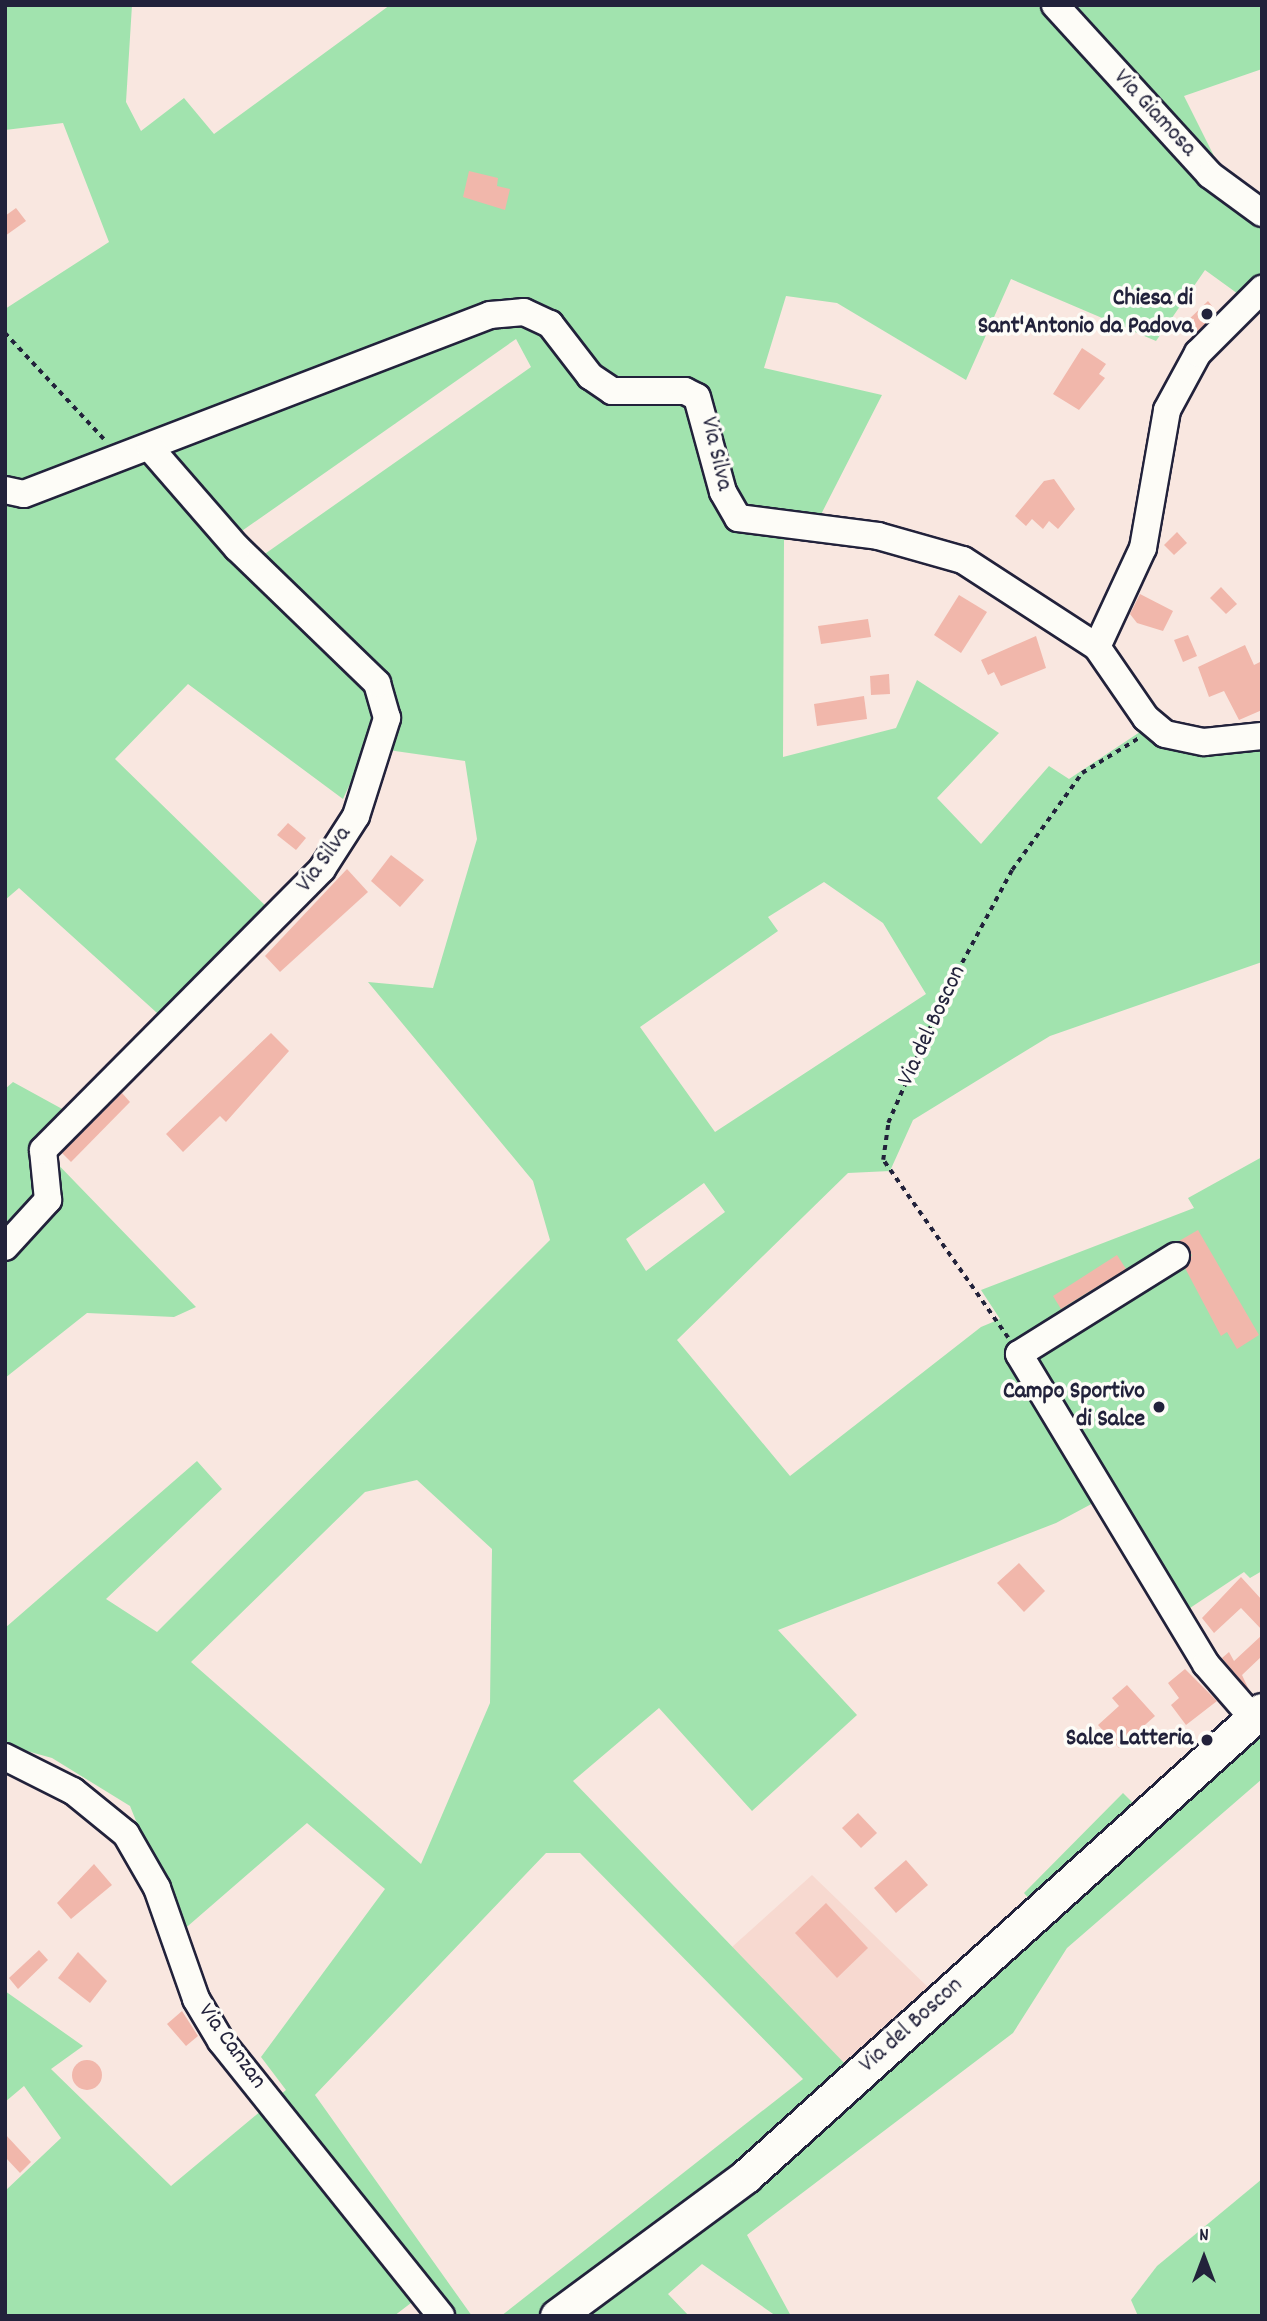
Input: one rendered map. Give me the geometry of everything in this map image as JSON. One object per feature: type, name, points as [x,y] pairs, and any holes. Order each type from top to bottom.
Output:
[{"type":"main road","name":"Via del Boscon","points":[[557,2316],[746,2176],[1259,1713]]},
{"type":"street","name":"Via Giamosa","points":[[1055,5],[1210,175],[1262,213]]},
{"type":"street","points":[[1097,647],[1143,548],[1167,411],[1198,353],[1262,289]]},
{"type":"street","name":"Via Silva","points":[[5,490],[24,494],[123,459],[490,314],[524,312],[550,324],[590,376],[612,391],[685,391],[697,397],[723,492],[738,517],[878,536],[963,559],[1097,647],[1153,725],[1188,741],[1262,736]]},
{"type":"street","name":"Via Silva","points":[[5,1247],[48,1200],[43,1150],[322,869],[356,816],[386,726],[387,705],[377,682],[237,548],[150,448]]},
{"type":"street","points":[[1019,1354],[1176,1256]]},
{"type":"street","name":"Via del Boscon","points":[[1019,1354],[1206,1664],[1259,1713]]},
{"type":"street","name":"Via Canzan","points":[[5,1757],[73,1791],[126,1834],[157,1888],[196,2000],[221,2040],[441,2316]]},
{"type":"path","points":[[5,333],[123,459]]},
{"type":"path","name":"Via del Boscon","points":[[1019,1354],[899,1188],[883,1160],[888,1123],[943,998],[1012,870],[1082,773],[1132,745],[1153,725]]},
{"type":"shaded area","points":[[812,1875],[934,1993],[848,2068],[732,1947]]},
{"type":"green space","points":[[5,5],[132,5],[126,102],[141,131],[184,98],[214,134],[390,5],[1262,5],[1262,69],[1184,96],[1226,180],[1262,207],[1262,279],[1245,299],[1205,270],[1156,341],[1011,279],[966,380],[837,303],[786,296],[764,368],[882,395],[811,534],[784,540],[783,757],[896,728],[917,680],[999,733],[937,798],[981,844],[1049,766],[1069,779],[1149,726],[1262,732],[1262,962],[1050,1036],[913,1120],[890,1171],[848,1173],[677,1340],[790,1476],[981,1327],[1000,1319],[981,1290],[1194,1208],[1188,1198],[1262,1157],[1262,1571],[1250,1578],[1244,1572],[1184,1612],[1110,1494],[1056,1523],[778,1630],[857,1715],[752,1811],[659,1708],[573,1781],[848,2067],[1035,1906],[1024,1893],[1123,1793],[1142,1812],[1262,1716],[1262,1779],[1067,1948],[1013,2033],[747,2235],[791,2316],[776,2316],[702,2264],[668,2294],[689,2316],[501,2316],[803,2079],[580,1853],[546,1853],[315,2095],[472,2316],[441,2316],[424,2293],[394,2316],[5,2316],[5,2191],[61,2138],[24,2086],[5,2102],[5,1991],[83,2046],[51,2069],[171,2186],[286,2090],[261,2057],[385,1889],[307,1823],[181,1932],[130,1806],[52,1758],[5,1745],[5,1628],[197,1461],[222,1489],[106,1599],[157,1632],[550,1240],[533,1181],[368,982],[433,988],[477,839],[465,761],[367,747],[343,799],[188,684],[115,759],[274,914],[167,1022],[19,888],[5,900],[5,309],[109,242],[63,123],[5,130]],"holes":[[[516,339],[531,367],[242,570],[219,547]],[[824,882],[883,923],[926,994],[715,1132],[640,1027],[778,931],[768,917]],[[704,1183],[725,1212],[646,1271],[626,1239]],[[417,1480],[492,1549],[490,1703],[421,1864],[191,1662],[365,1492]]]},
{"type":"green space","points":[[13,1082],[75,1116],[46,1152],[196,1307],[174,1317],[87,1313],[5,1378],[5,1089]]},
{"type":"green space","points":[[1262,2179],[1262,2316],[1138,2316],[1131,2300],[1157,2266]]},
{"type":"building","points":[[469,171],[498,178],[497,186],[510,189],[505,210],[463,197]]},
{"type":"building","points":[[16,208],[26,221],[5,236],[5,216]]},
{"type":"building","name":"Chiesa di Sant'Antonio da Padova","points":[[1208,301],[1217,312],[1196,333],[1185,323]]},
{"type":"building","points":[[1082,348],[1106,364],[1099,374],[1105,378],[1079,410],[1053,394]]},
{"type":"building","points":[[1054,479],[1075,509],[1058,529],[1049,521],[1043,529],[1032,519],[1026,526],[1015,516],[1044,481]]},
{"type":"building","points":[[1177,532],[1187,543],[1174,555],[1164,545]]},
{"type":"building","points":[[1221,587],[1237,604],[1226,614],[1210,598]]},
{"type":"building","points":[[1140,594],[1173,611],[1163,631],[1137,623],[1130,614]]},
{"type":"building","points":[[959,595],[987,612],[961,653],[934,635]]},
{"type":"building","points":[[868,619],[871,637],[821,644],[818,626]]},
{"type":"building","points":[[1188,635],[1197,656],[1183,662],[1174,640]]},
{"type":"building","points":[[1036,636],[1046,668],[1001,686],[994,672],[988,675],[981,660]]},
{"type":"building","points":[[1245,645],[1254,665],[1262,661],[1262,710],[1239,720],[1224,691],[1209,697],[1198,667]]},
{"type":"building","points":[[889,674],[890,694],[871,695],[870,676]]},
{"type":"building","points":[[864,696],[867,719],[817,726],[814,704]]},
{"type":"building","points":[[288,823],[306,838],[296,850],[277,835]]},
{"type":"building","points":[[391,855],[424,880],[400,907],[371,881]]},
{"type":"building","points":[[347,869],[368,892],[280,972],[265,956]]},
{"type":"building","points":[[271,1033],[289,1051],[226,1122],[220,1116],[183,1152],[166,1134]]},
{"type":"building","points":[[122,1093],[130,1102],[71,1162],[62,1153]]},
{"type":"building","points":[[1198,1230],[1259,1335],[1237,1349],[1227,1332],[1221,1336],[1185,1268],[1192,1255],[1179,1241]]},
{"type":"building","points":[[1117,1255],[1126,1269],[1061,1309],[1053,1296]]},
{"type":"building","points":[[1019,1563],[1045,1591],[1024,1612],[997,1583]]},
{"type":"building","points":[[1241,1577],[1262,1600],[1262,1630],[1241,1608],[1214,1633],[1202,1618]]},
{"type":"building","points":[[1262,1635],[1262,1656],[1242,1675],[1249,1690],[1222,1658],[1229,1652],[1234,1661]]},
{"type":"building","points":[[1185,1669],[1217,1701],[1186,1725],[1171,1705],[1179,1698],[1168,1683]]},
{"type":"building","points":[[1127,1685],[1155,1716],[1119,1748],[1098,1725],[1119,1706],[1112,1698]]},
{"type":"building","points":[[858,1813],[877,1833],[861,1848],[842,1828]]},
{"type":"building","points":[[906,1860],[928,1885],[896,1913],[874,1888]]},
{"type":"building","points":[[94,1864],[112,1885],[71,1919],[57,1903]]},
{"type":"building","points":[[826,1903],[868,1948],[837,1978],[795,1933]]},
{"type":"building","points":[[39,1950],[48,1960],[18,1989],[9,1978]]},
{"type":"building","points":[[78,1952],[107,1981],[90,2003],[58,1978]]},
{"type":"building","points":[[182,2011],[198,2036],[186,2046],[167,2024]]},
{"type":"building","points":[[87,2060],[98,2064],[102,2075],[98,2086],[87,2090],[76,2086],[72,2075],[76,2064]]},
{"type":"building","points":[[5,2134],[31,2162],[20,2173],[5,2157]]},
{"type":"place","name":"Chiesa di Sant'Antonio da Padova","points":[[1207,314]]},
{"type":"place","name":"Campo Sportivo di Salce","points":[[1159,1407]]},
{"type":"place","name":"Salce Latteria","points":[[1207,1740]]}]
